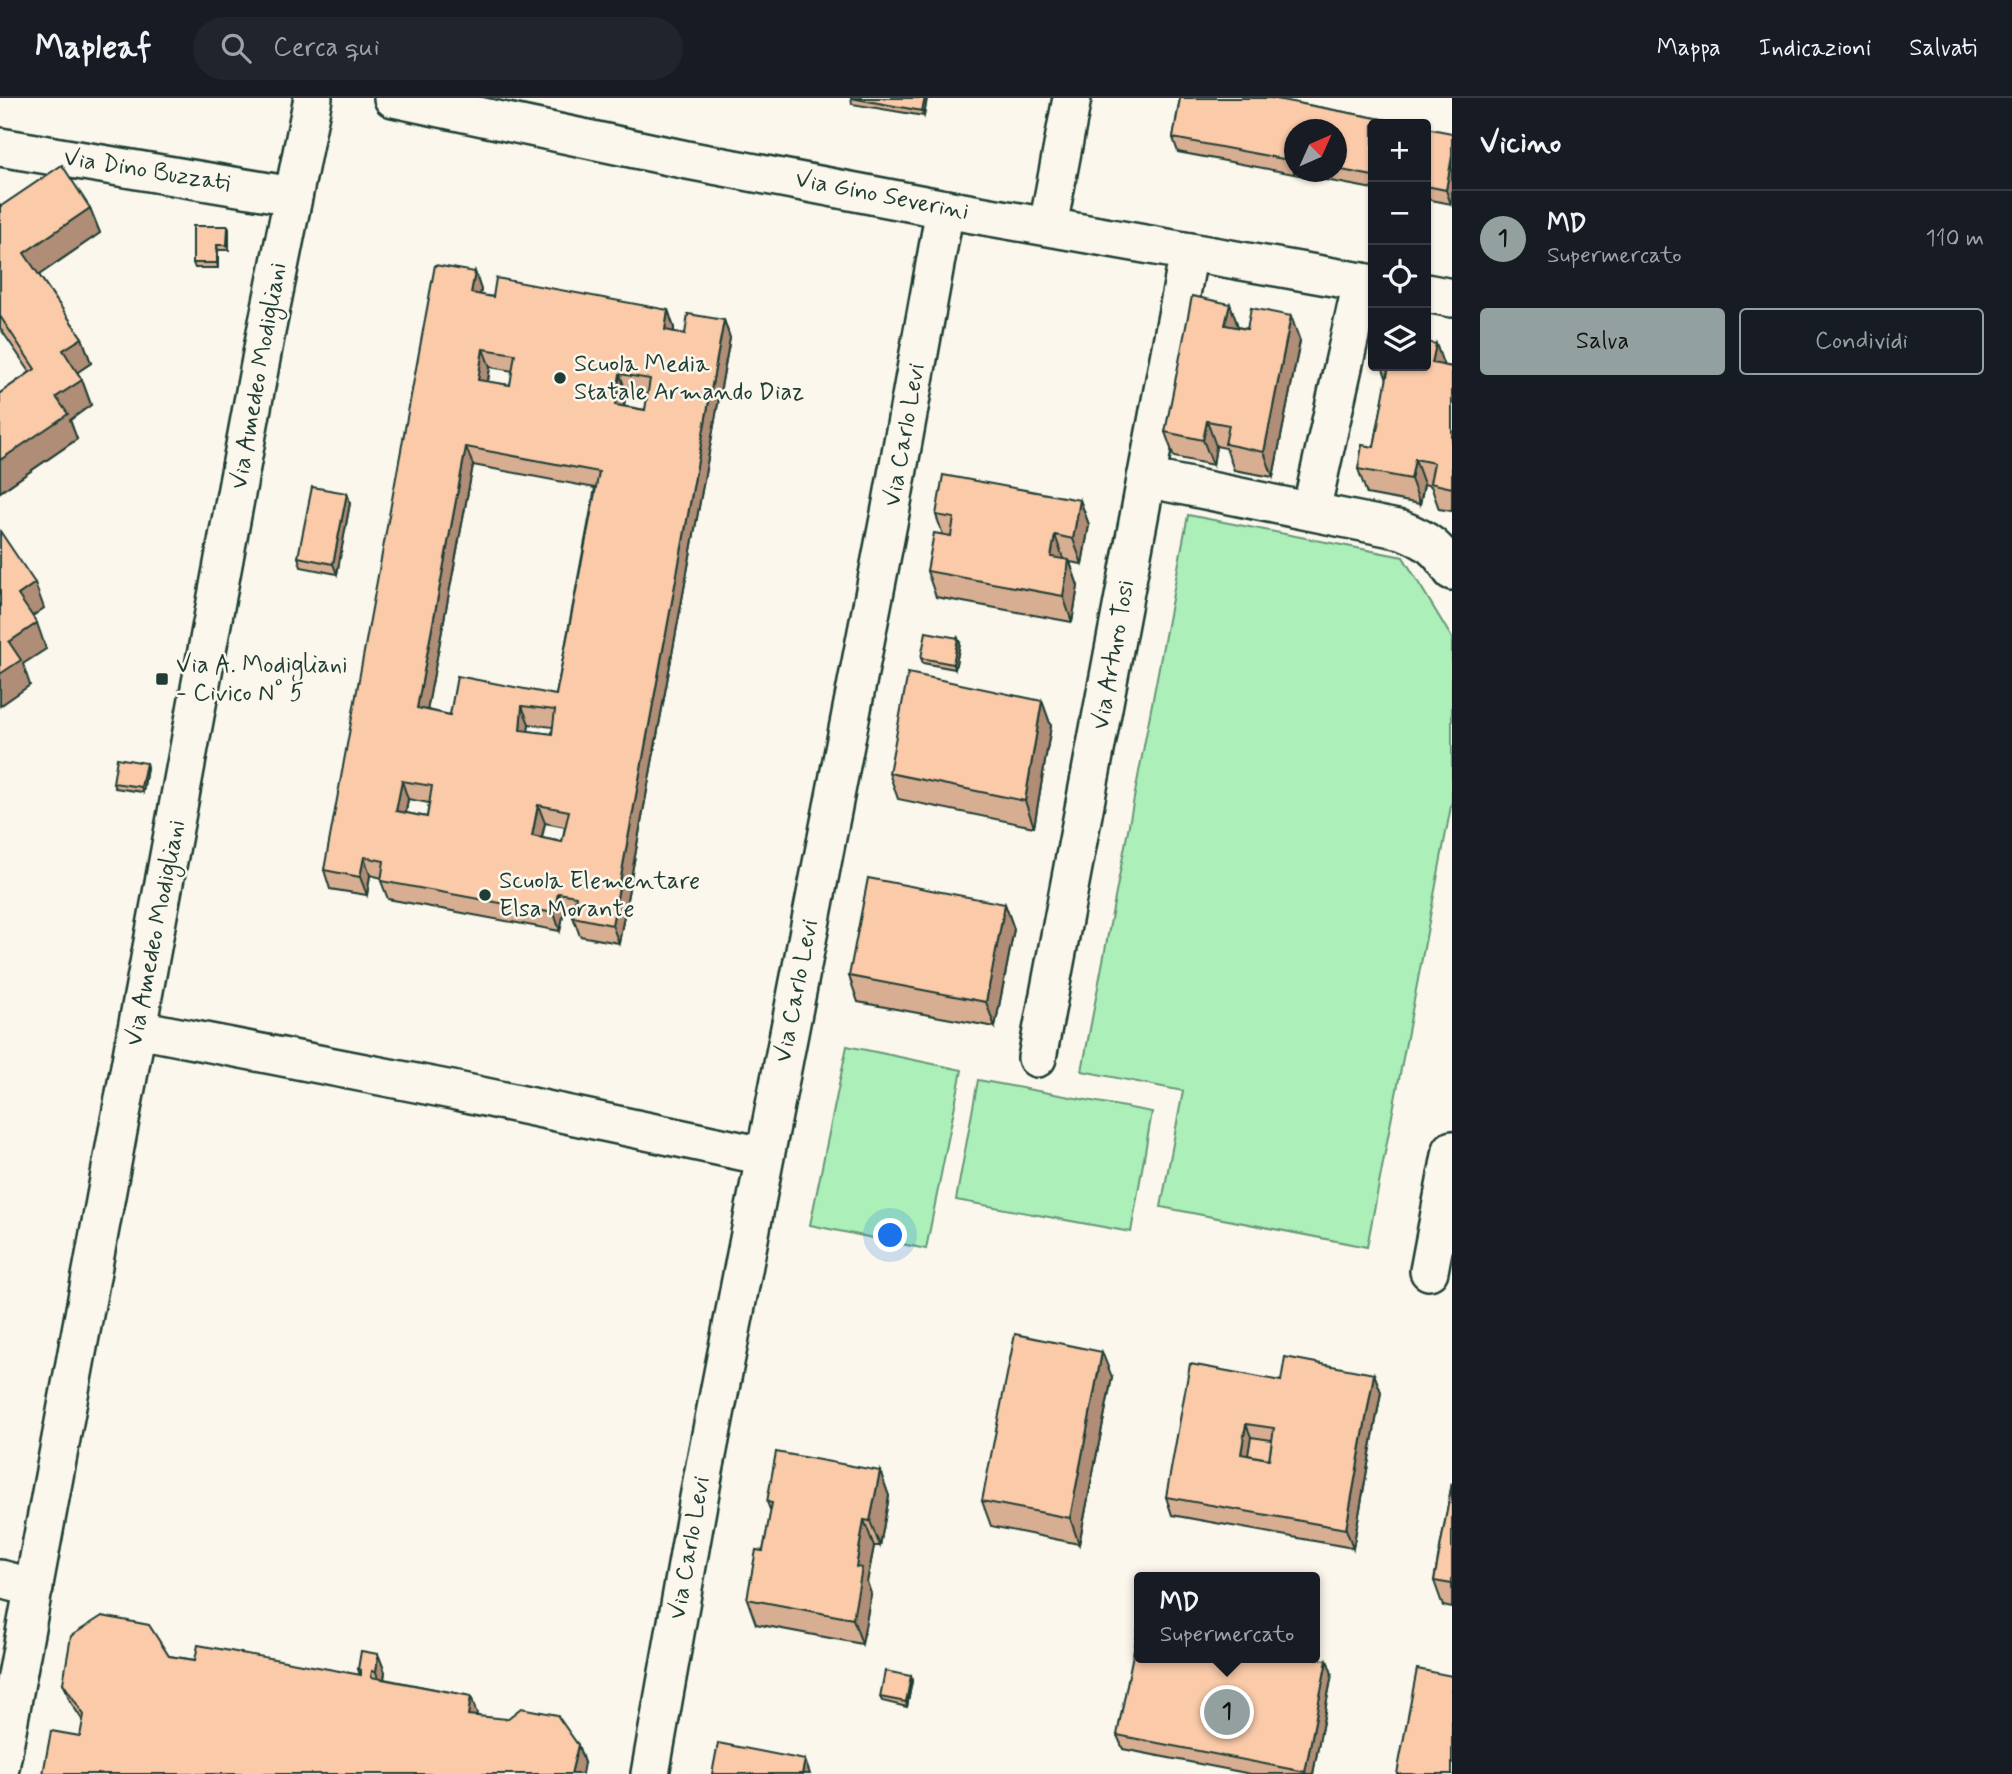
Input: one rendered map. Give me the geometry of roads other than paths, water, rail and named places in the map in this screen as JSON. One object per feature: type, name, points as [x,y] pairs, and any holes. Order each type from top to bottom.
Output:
[{"type":"street","name":"Via Amedeo Modigliani","points":[[0,1768],[17,1583],[138,1029],[313,98]]},
{"type":"street","name":"Via Gino Severini","points":[[393,98],[687,160],[945,209],[1368,283]]},
{"type":"street","points":[[1048,226],[1072,98]]},
{"type":"street","name":"Via Dino Buzzati","points":[[0,148],[293,196]]},
{"type":"street","name":"Via Carlo Levi","points":[[650,1774],[702,1481],[894,494],[945,209]]},
{"type":"street","name":"Via Arturo Tosi","points":[[1037,1058],[1189,252]]},
{"type":"street","points":[[1311,511],[1368,283]]},
{"type":"street","points":[[1431,294],[1452,298]]},
{"type":"street","points":[[1146,478],[1402,530],[1424,539],[1443,556],[1452,571]]},
{"type":"street","points":[[138,1029],[452,1090],[764,1156]]},
{"type":"street","points":[[1429,1271],[1452,1150]]},
{"type":"place","name":"Scuola Media Statale Armando Diaz","points":[[560,378]]},
{"type":"place","name":"Via A. Modigliani - Civico N° 5","points":[[162,679]]},
{"type":"place","name":"Scuola Elementare Elsa Morante","points":[[485,895]]},
{"type":"place","name":"MD","points":[[1227,1712]]}]
